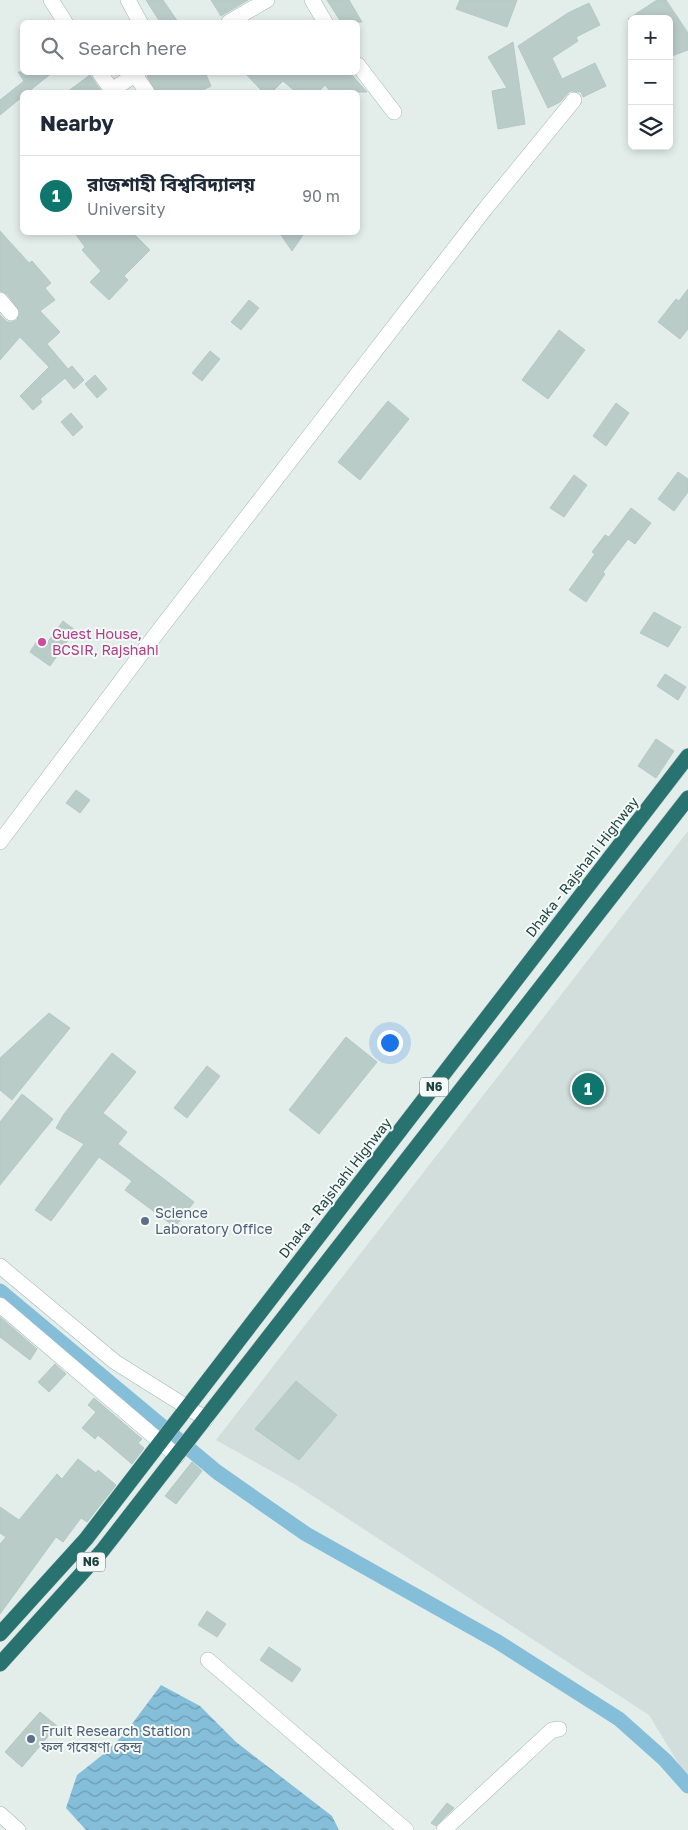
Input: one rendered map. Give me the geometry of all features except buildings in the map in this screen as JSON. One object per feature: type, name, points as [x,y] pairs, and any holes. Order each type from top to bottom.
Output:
[{"type":"highway","name":"Dhaka - Rajshahi Highway","points":[[0,1634],[86,1539],[688,756]]},
{"type":"highway","name":"N6","points":[[0,1664],[102,1551],[688,798]]},
{"type":"street","points":[[51,0],[63,20]]},
{"type":"street","points":[[128,0],[139,20]]},
{"type":"street","points":[[232,20],[267,0]]},
{"type":"street","points":[[312,0],[324,20]]},
{"type":"street","points":[[360,69],[394,112]]},
{"type":"street","points":[[101,75],[110,90]]},
{"type":"street","points":[[113,90],[135,75]]},
{"type":"street","points":[[138,75],[146,90]]},
{"type":"street","points":[[0,842],[160,629],[485,209],[574,100]]},
{"type":"street","points":[[0,300],[10,313]]},
{"type":"street","points":[[0,1266],[115,1362],[183,1413],[202,1424]]},
{"type":"street","points":[[0,1305],[177,1456]]},
{"type":"street","points":[[208,1660],[406,1830]]},
{"type":"street","points":[[444,1830],[552,1730],[559,1729]]},
{"type":"street","points":[[0,1814],[18,1830]]},
{"type":"shaded area","points":[[688,831],[688,1779],[649,1715],[296,1485],[216,1440]]},
{"type":"water","points":[[161,1685],[200,1706],[236,1742],[332,1816],[339,1830],[86,1830],[66,1808],[77,1775],[105,1753],[126,1732]]},
{"type":"waterway","points":[[0,1291],[217,1472],[306,1534],[498,1642],[619,1719],[665,1760],[688,1786]]},
{"type":"place","name":"Guest House, BCSIR, Rajshahi","points":[[42,642]]},
{"type":"place","name":"রাজশাহী বিশ্ববিদ্যালয়","points":[[588,1089]]},
{"type":"place","name":"Science Laboratory Office","points":[[145,1221]]},
{"type":"place","name":"Fruit Research Station ফল গবেষণা কেন্দ্র","points":[[31,1739]]}]
